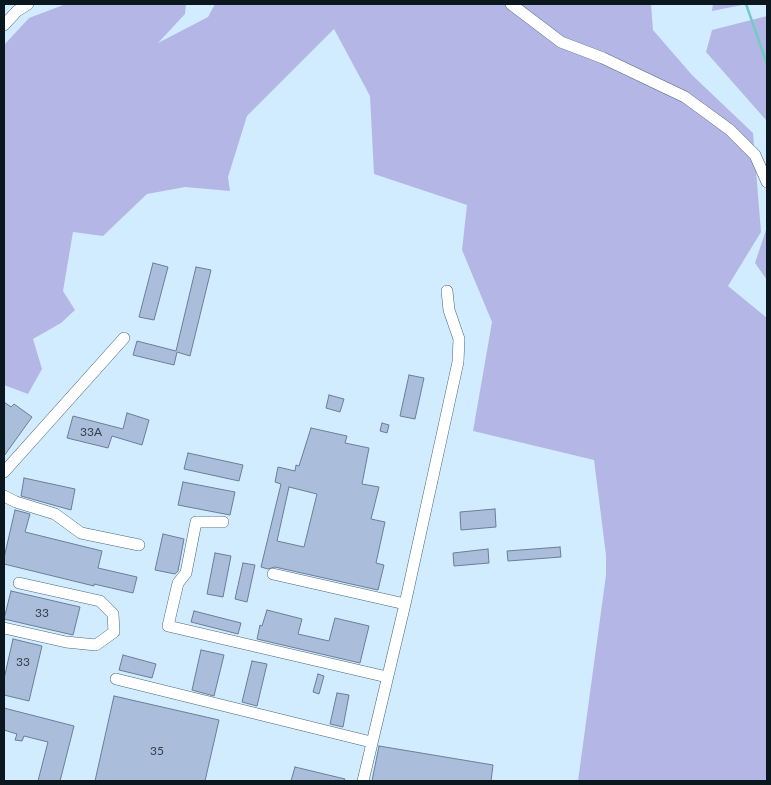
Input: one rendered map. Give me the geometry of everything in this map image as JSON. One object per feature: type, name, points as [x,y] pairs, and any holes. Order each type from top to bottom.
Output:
[{"type":"street","points":[[4,25],[17,11],[28,4]]},
{"type":"street","points":[[511,4],[561,42],[603,58],[685,97],[730,130],[755,155],[767,182]]},
{"type":"street","points":[[363,781],[405,604],[458,362],[459,339],[449,310],[447,292]]},
{"type":"street","points":[[4,472],[124,338]]},
{"type":"street","points":[[4,496],[16,502],[55,514],[80,533],[138,545]]},
{"type":"street","points":[[223,522],[196,522],[186,573],[178,584],[168,626],[387,676]]},
{"type":"street","points":[[273,574],[405,604]]},
{"type":"street","points":[[4,628],[66,642],[96,645],[114,632],[113,614],[100,601],[19,583]]},
{"type":"street","points":[[116,679],[371,742]]},
{"type":"shaded area","points":[[66,4],[186,4],[185,14],[158,43],[208,17],[215,4],[651,4],[653,30],[692,75],[753,133],[761,232],[728,286],[767,318],[767,781],[578,781],[606,575],[606,555],[594,460],[473,431],[492,322],[462,250],[467,205],[374,174],[370,96],[334,29],[247,116],[228,177],[230,191],[185,187],[147,194],[103,236],[73,232],[63,291],[75,310],[61,323],[33,339],[42,369],[28,394],[4,385],[4,45],[29,18]]},
{"type":"shaded area","points":[[713,4],[747,4],[712,11]]},
{"type":"shaded area","points":[[767,16],[767,140],[766,120],[706,52],[712,30]]},
{"type":"shaded area","points":[[767,227],[767,280],[755,263]]},
{"type":"building","points":[[153,263],[168,267],[154,320],[139,317]]},
{"type":"building","points":[[196,267],[211,270],[190,356],[177,352],[174,365],[133,355],[137,341],[176,351]]},
{"type":"building","points":[[409,375],[424,378],[415,419],[400,416]]},
{"type":"building","points":[[329,395],[344,399],[340,412],[326,408]]},
{"type":"building","points":[[4,402],[11,407],[14,404],[32,417],[4,456]]},
{"type":"building","points":[[127,413],[149,420],[142,445],[112,436],[108,448],[67,438],[73,416],[123,429]]},
{"type":"building","points":[[382,423],[389,425],[387,433],[380,431]]},
{"type":"building","points":[[311,428],[347,436],[345,443],[369,448],[362,484],[379,487],[371,519],[385,522],[376,563],[384,565],[378,590],[275,567],[268,569],[261,567],[281,484],[275,482],[278,467],[295,471],[296,465],[299,466]],"holes":[[[289,487],[317,494],[304,547],[277,541]]]},
{"type":"building","points":[[188,453],[243,465],[239,481],[184,469]]},
{"type":"building","points":[[24,478],[75,489],[71,510],[21,496]]},
{"type":"building","points":[[183,482],[235,492],[230,515],[178,505]]},
{"type":"building","points":[[495,509],[496,527],[461,530],[460,512]]},
{"type":"building","points":[[15,510],[30,514],[25,532],[102,551],[98,568],[137,577],[133,593],[94,584],[94,586],[4,564]]},
{"type":"building","points":[[163,534],[184,539],[178,571],[175,574],[155,570]]},
{"type":"building","points":[[560,547],[561,557],[508,561],[507,551]]},
{"type":"building","points":[[488,549],[489,563],[454,566],[453,553]]},
{"type":"building","points":[[215,553],[231,556],[223,597],[207,594]]},
{"type":"building","points":[[243,563],[255,565],[247,602],[235,599]]},
{"type":"building","points":[[11,591],[80,607],[73,635],[4,619]]},
{"type":"building","points":[[267,610],[302,619],[298,634],[329,641],[335,618],[369,626],[360,663],[257,639],[260,625],[262,626]]},
{"type":"building","points":[[194,611],[241,623],[238,634],[191,622]]},
{"type":"building","points":[[13,639],[42,646],[29,701],[4,695],[4,679]]},
{"type":"building","points":[[201,650],[224,655],[214,696],[192,690]]},
{"type":"building","points":[[123,655],[156,664],[152,678],[119,670]]},
{"type":"building","points":[[252,661],[267,664],[257,706],[242,702]]},
{"type":"building","points":[[318,674],[324,676],[319,694],[313,692]]},
{"type":"building","points":[[337,693],[349,695],[343,727],[330,724]]},
{"type":"building","points":[[114,696],[219,720],[205,781],[95,781]]},
{"type":"building","points":[[4,708],[74,726],[60,781],[38,781],[48,742],[24,736],[22,741],[15,740],[17,734],[4,730]]},
{"type":"building","points":[[379,746],[493,765],[491,781],[372,781]]},
{"type":"building","points":[[295,767],[345,779],[344,781],[291,781]]},
{"type":"waterway","points":[[746,4],[767,64]]}]
